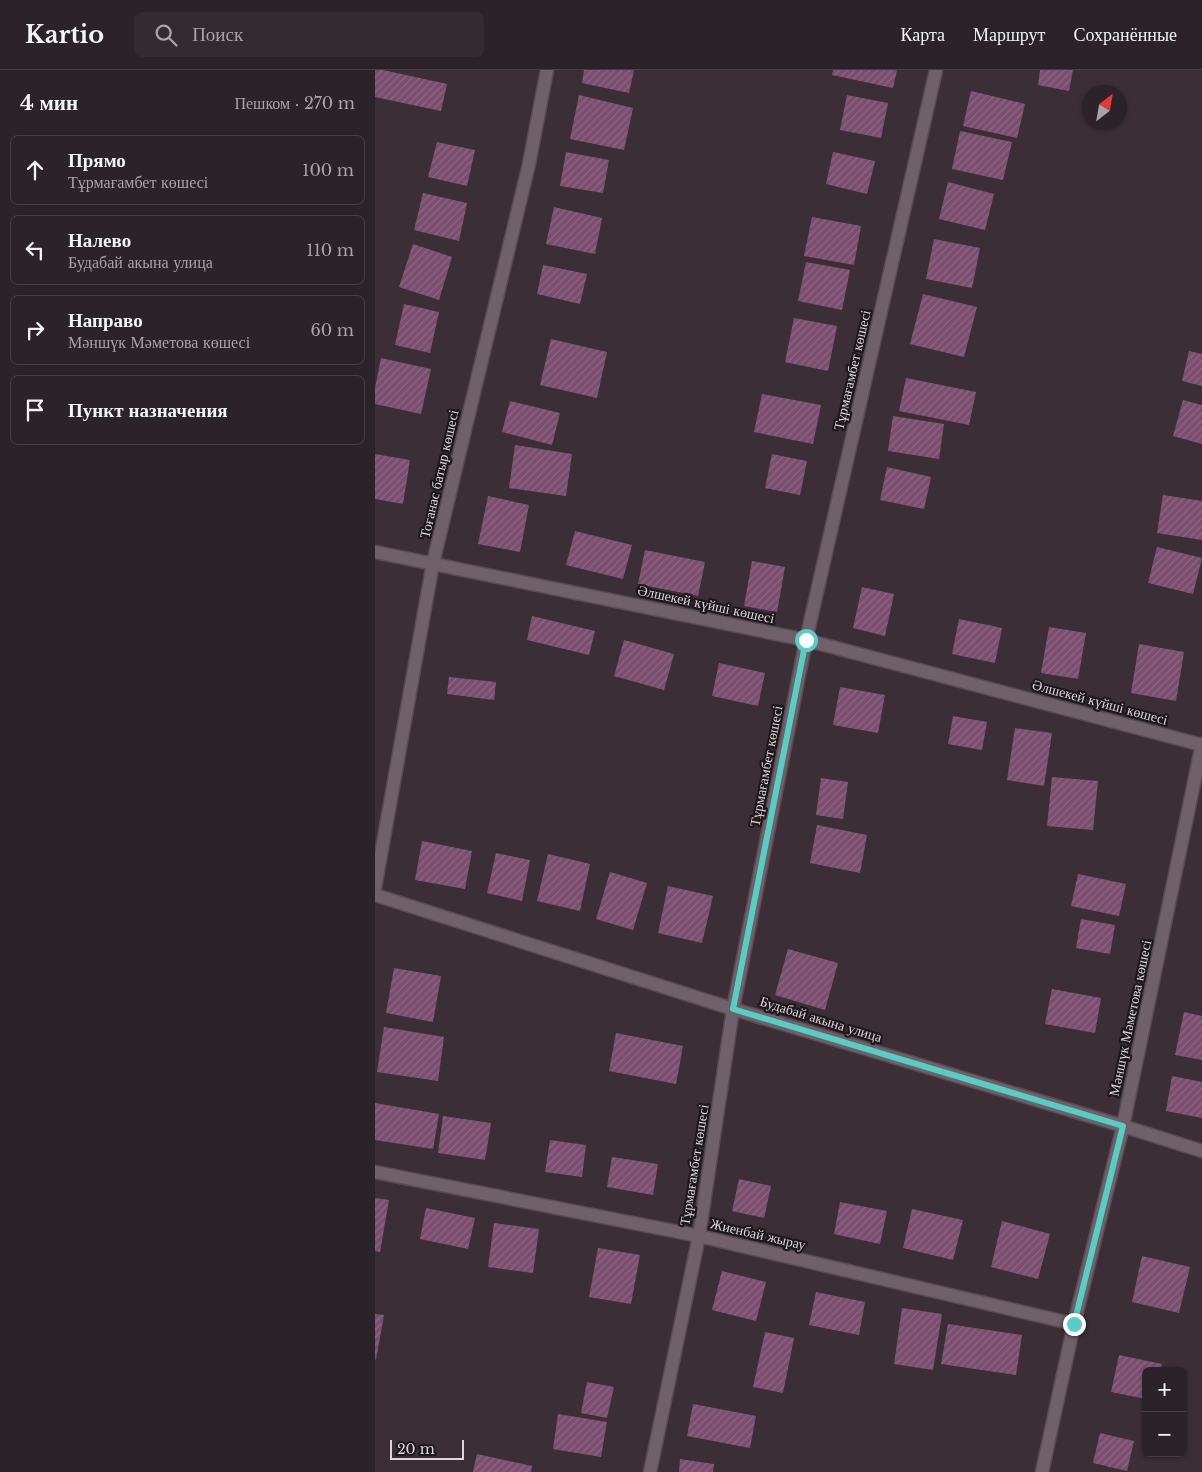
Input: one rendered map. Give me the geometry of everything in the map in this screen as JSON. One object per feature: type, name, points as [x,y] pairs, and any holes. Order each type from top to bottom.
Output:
[{"type":"street","name":"Тоғанас батыр көшесі","points":[[375,888],[433,563],[527,174],[547,70]]},
{"type":"street","name":"Тұрмағамбет көшесі","points":[[650,1472],[699,1236],[733,1009],[806,640],[936,70]]},
{"type":"street","name":"Әлшекей күйші көшесі","points":[[375,552],[806,640],[1202,745]]},
{"type":"street","name":"Мәншүк Мәметова көшесі","points":[[1042,1472],[1074,1324],[1123,1126],[1202,745]]},
{"type":"street","name":"Будабай акына улица","points":[[375,895],[733,1009],[1202,1151]]},
{"type":"street","name":"Жиенбай жырау","points":[[375,1172],[699,1236],[1074,1324]]},
{"type":"building","points":[[375,70],[383,70],[447,84],[441,111],[375,97]]},
{"type":"building","points":[[584,70],[634,70],[629,93],[582,83]]},
{"type":"building","points":[[833,70],[897,70],[893,88],[832,75]]},
{"type":"building","points":[[1040,70],[1073,70],[1069,91],[1038,85]]},
{"type":"building","points":[[971,91],[1025,104],[1017,138],[963,126]]},
{"type":"building","points":[[579,95],[633,108],[624,150],[570,139]]},
{"type":"building","points":[[847,95],[888,103],[881,138],[840,130]]},
{"type":"building","points":[[960,131],[1012,142],[1003,180],[952,169]]},
{"type":"building","points":[[437,142],[475,150],[467,186],[428,177]]},
{"type":"building","points":[[566,152],[609,160],[603,193],[560,186]]},
{"type":"building","points":[[833,152],[875,161],[867,194],[826,184]]},
{"type":"building","points":[[948,182],[994,194],[985,230],[939,219]]},
{"type":"building","points":[[423,193],[467,203],[459,241],[414,230]]},
{"type":"building","points":[[554,207],[602,218],[595,254],[546,244]]},
{"type":"building","points":[[812,217],[861,226],[854,265],[804,256]]},
{"type":"building","points":[[934,239],[980,248],[972,288],[926,279]]},
{"type":"building","points":[[413,244],[452,257],[439,300],[399,287]]},
{"type":"building","points":[[806,262],[850,270],[842,310],[798,301]]},
{"type":"building","points":[[543,265],[587,274],[580,304],[537,294]]},
{"type":"building","points":[[923,294],[977,307],[964,357],[910,344]]},
{"type":"building","points":[[404,304],[439,312],[430,353],[395,345]]},
{"type":"building","points":[[794,318],[837,326],[828,371],[785,362]]},
{"type":"building","points":[[551,339],[607,352],[597,398],[540,385]]},
{"type":"building","points":[[1189,351],[1202,354],[1202,386],[1182,381]]},
{"type":"building","points":[[381,358],[431,369],[421,414],[375,404],[375,388]]},
{"type":"building","points":[[906,378],[976,392],[969,425],[899,411]]},
{"type":"building","points":[[762,394],[821,405],[813,444],[754,432]]},
{"type":"building","points":[[1183,400],[1202,405],[1202,444],[1173,436]]},
{"type":"building","points":[[510,401],[560,413],[552,445],[502,432]]},
{"type":"building","points":[[893,416],[944,424],[939,459],[888,451]]},
{"type":"building","points":[[515,445],[572,454],[566,496],[509,488]]},
{"type":"building","points":[[375,454],[410,460],[403,504],[375,499]]},
{"type":"building","points":[[772,454],[807,461],[800,495],[765,488]]},
{"type":"building","points":[[887,467],[931,477],[924,509],[880,500]]},
{"type":"building","points":[[1163,495],[1202,501],[1202,540],[1157,533]]},
{"type":"building","points":[[488,496],[529,505],[520,552],[478,544]]},
{"type":"building","points":[[575,531],[632,545],[623,579],[566,565]]},
{"type":"building","points":[[1157,547],[1202,558],[1193,594],[1148,583]]},
{"type":"building","points":[[645,550],[705,562],[698,596],[638,584]]},
{"type":"building","points":[[752,561],[785,567],[777,612],[744,606]]},
{"type":"building","points":[[862,587],[894,594],[885,636],[853,628]]},
{"type":"building","points":[[532,616],[595,631],[589,655],[527,640]]},
{"type":"building","points":[[959,619],[1002,628],[995,663],[952,654]]},
{"type":"building","points":[[1049,627],[1086,633],[1078,679],[1041,673]]},
{"type":"building","points":[[624,640],[674,654],[664,690],[614,676]]},
{"type":"building","points":[[1139,644],[1184,652],[1176,701],[1131,693]]},
{"type":"building","points":[[719,663],[765,673],[758,706],[712,696]]},
{"type":"building","points":[[449,677],[496,682],[494,700],[447,694]]},
{"type":"building","points":[[840,687],[885,695],[878,733],[833,725]]},
{"type":"building","points":[[953,716],[987,722],[982,750],[948,744]]},
{"type":"building","points":[[1015,728],[1052,733],[1044,786],[1007,780]]},
{"type":"building","points":[[1052,777],[1098,781],[1093,830],[1047,826]]},
{"type":"building","points":[[821,778],[848,782],[843,819],[816,815]]},
{"type":"building","points":[[817,825],[867,835],[860,873],[810,863]]},
{"type":"building","points":[[422,841],[472,851],[465,889],[415,880]]},
{"type":"building","points":[[496,853],[530,860],[522,901],[487,893]]},
{"type":"building","points":[[548,854],[590,864],[580,911],[537,901]]},
{"type":"building","points":[[610,872],[647,883],[633,930],[596,919]]},
{"type":"building","points":[[1078,874],[1126,884],[1119,916],[1071,906]]},
{"type":"building","points":[[668,886],[713,896],[702,943],[658,933]]},
{"type":"building","points":[[1081,919],[1115,925],[1110,954],[1076,948]]},
{"type":"building","points":[[788,949],[838,963],[825,1010],[775,995]]},
{"type":"building","points":[[394,968],[441,976],[433,1022],[386,1013]]},
{"type":"building","points":[[1052,989],[1101,998],[1095,1033],[1045,1024]]},
{"type":"building","points":[[1184,1012],[1202,1016],[1202,1060],[1175,1055]]},
{"type":"building","points":[[384,1027],[444,1037],[438,1081],[377,1072]]},
{"type":"building","points":[[616,1033],[683,1046],[676,1084],[609,1071]]},
{"type":"building","points":[[1172,1076],[1202,1082],[1202,1118],[1166,1111]]},
{"type":"building","points":[[375,1103],[439,1114],[433,1149],[375,1140]]},
{"type":"building","points":[[443,1116],[491,1123],[485,1160],[438,1153]]},
{"type":"building","points":[[550,1140],[586,1145],[582,1177],[545,1172]]},
{"type":"building","points":[[612,1157],[658,1164],[653,1195],[607,1187]]},
{"type":"building","points":[[739,1179],[771,1186],[764,1218],[732,1211]]},
{"type":"building","points":[[375,1198],[389,1200],[380,1252],[375,1251]]},
{"type":"building","points":[[840,1202],[887,1211],[880,1244],[834,1234]]},
{"type":"building","points":[[426,1208],[475,1218],[468,1249],[420,1239]]},
{"type":"building","points":[[912,1209],[963,1220],[953,1260],[903,1248]]},
{"type":"building","points":[[1002,1221],[1050,1234],[1038,1279],[991,1267]]},
{"type":"building","points":[[494,1223],[539,1229],[533,1273],[488,1267]]},
{"type":"building","points":[[598,1248],[640,1255],[631,1304],[589,1297]]},
{"type":"building","points":[[1142,1256],[1190,1267],[1179,1313],[1132,1302]]},
{"type":"building","points":[[722,1271],[766,1282],[756,1321],[712,1310]]},
{"type":"building","points":[[816,1292],[865,1302],[859,1335],[809,1325]]},
{"type":"building","points":[[902,1308],[942,1314],[933,1370],[894,1364]]},
{"type":"building","points":[[375,1314],[384,1315],[376,1360],[375,1359]]},
{"type":"building","points":[[948,1324],[1022,1335],[1016,1375],[941,1364]]},
{"type":"building","points":[[765,1332],[794,1338],[783,1393],[753,1387]]},
{"type":"building","points":[[1119,1355],[1162,1364],[1161,1367],[1142,1367],[1142,1398],[1111,1392]]},
{"type":"building","points":[[587,1382],[614,1387],[607,1418],[581,1413]]},
{"type":"building","points":[[693,1404],[756,1416],[750,1448],[687,1436]]},
{"type":"building","points":[[558,1414],[607,1422],[601,1457],[553,1449]]},
{"type":"building","points":[[1100,1433],[1134,1441],[1127,1471],[1093,1463]]},
{"type":"building","points":[[477,1454],[532,1466],[531,1472],[473,1472]]},
{"type":"building","points":[[680,1459],[714,1464],[713,1472],[679,1472]]},
{"type":"route","points":[[806,640],[733,1009],[1123,1126],[1074,1324]]}]
